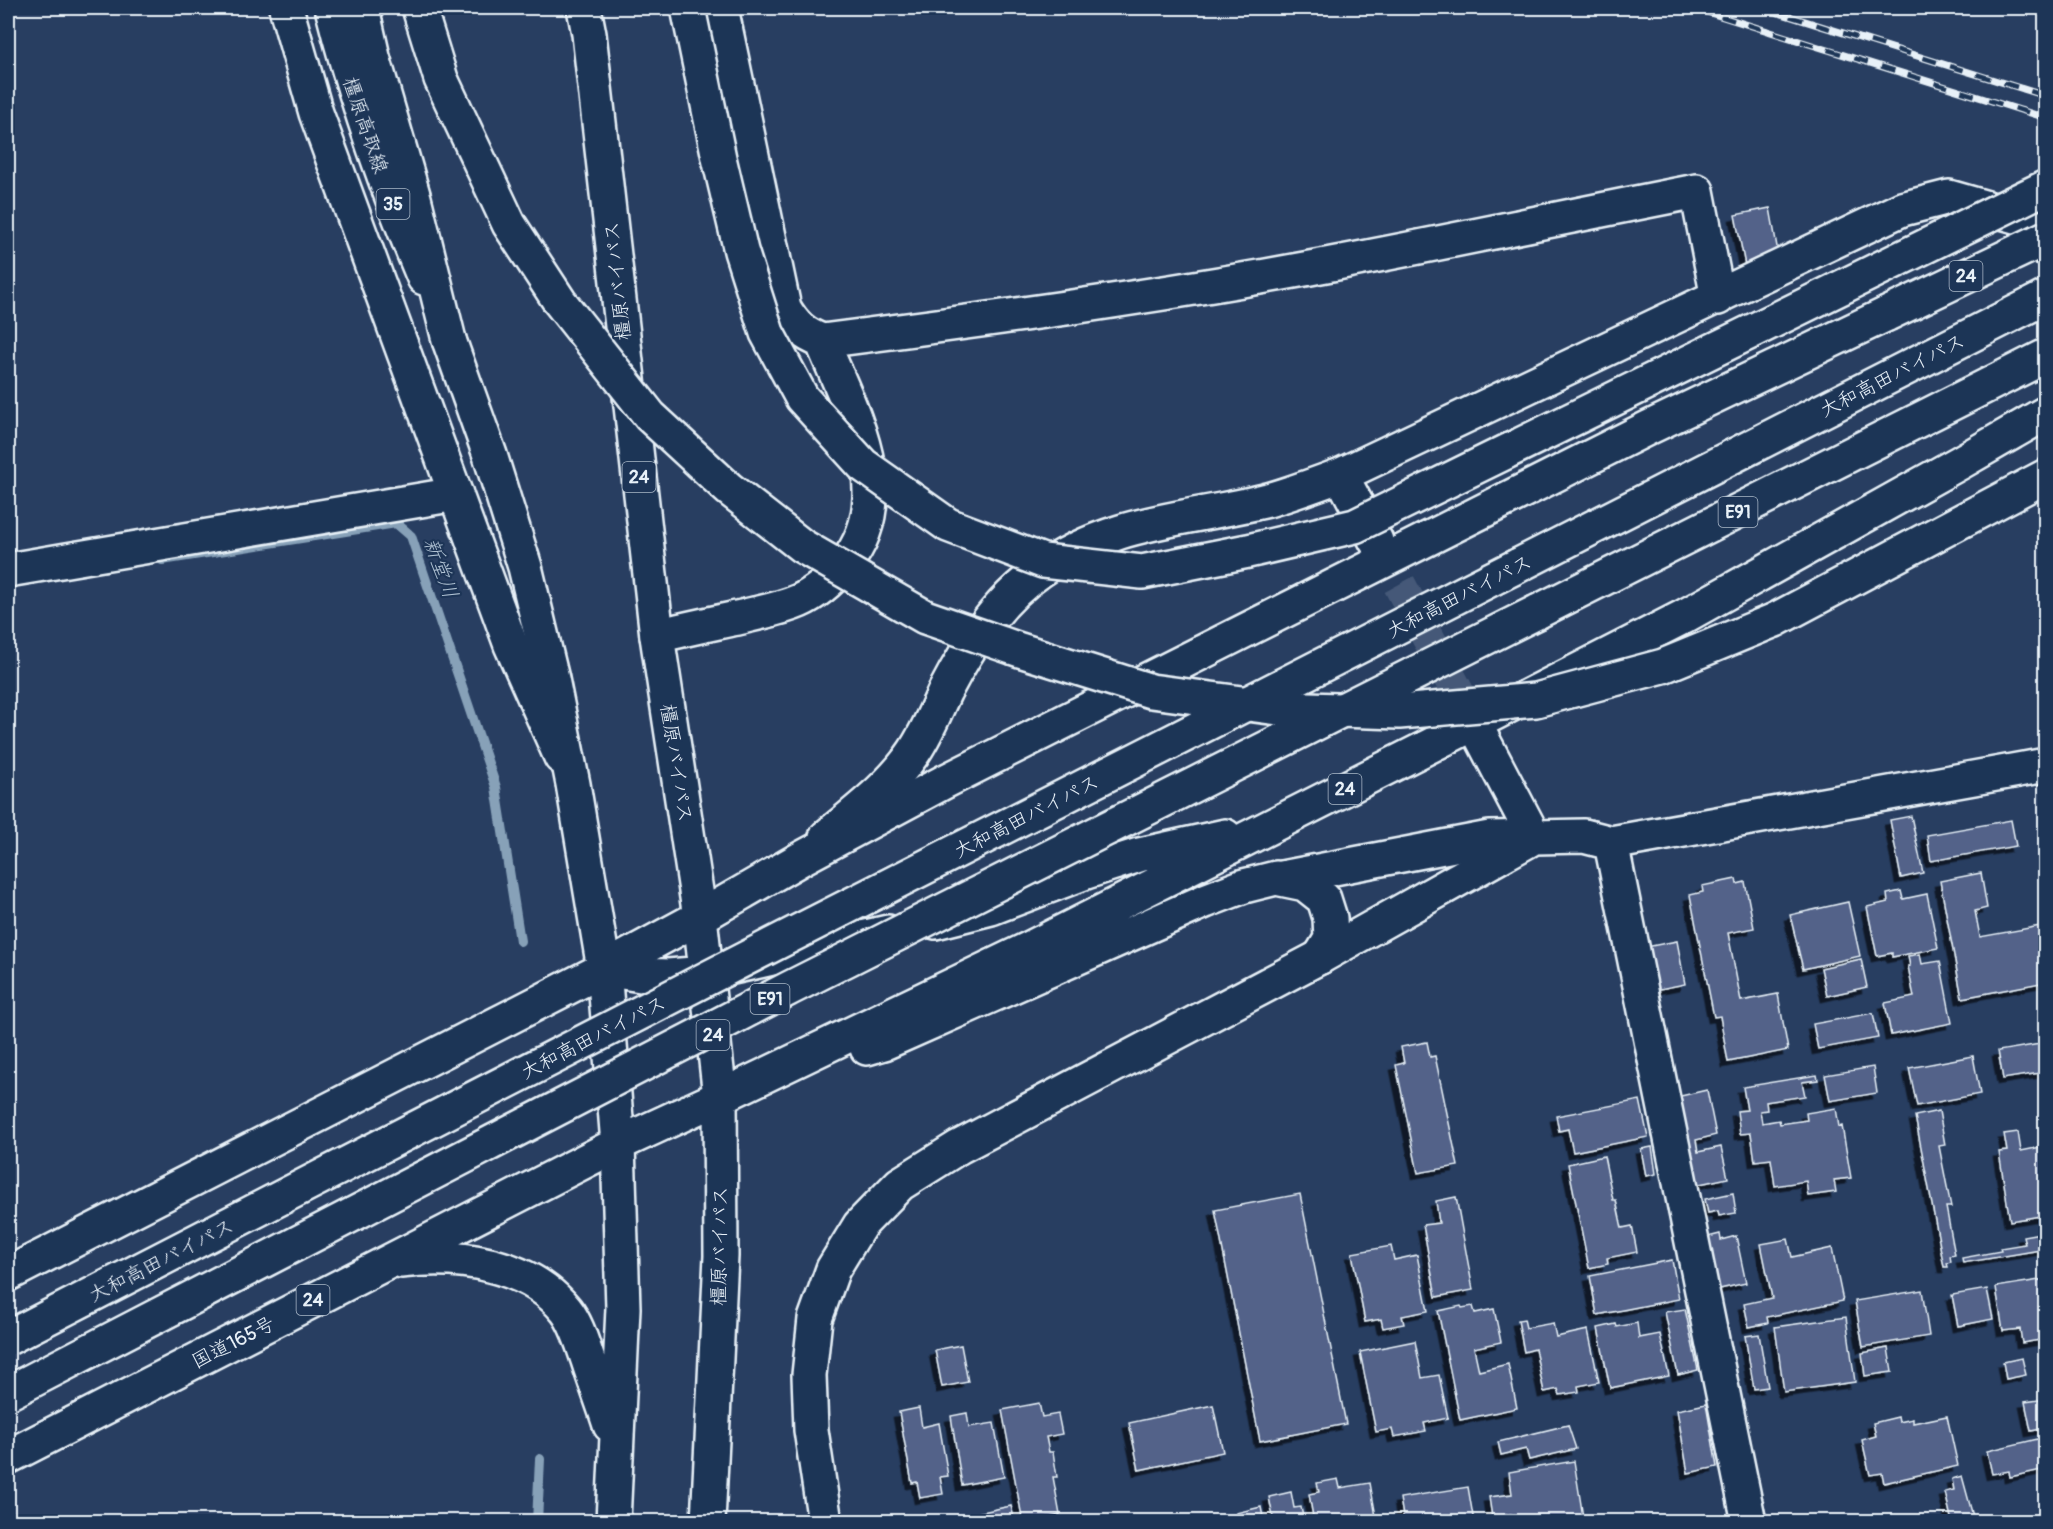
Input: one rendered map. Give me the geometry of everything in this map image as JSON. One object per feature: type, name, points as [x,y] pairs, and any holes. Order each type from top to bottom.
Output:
[{"type":"main road","points":[[286,8],[316,113],[511,645],[573,784]]},
{"type":"main road","name":"橿原高取線","points":[[332,8],[360,61]]},
{"type":"main road","points":[[362,8],[360,61],[414,198],[449,340],[490,455],[525,567],[552,679],[573,784],[604,969],[618,1144],[623,1308],[613,1521]]},
{"type":"main road","points":[[419,8],[441,79],[509,224],[560,302],[650,416],[729,489],[802,546],[925,617],[1151,691],[1278,708],[1399,712],[1536,700],[1663,666],[1775,620],[2046,476]]},
{"type":"main road","points":[[688,8],[741,251],[767,333],[802,398],[863,465],[948,525],[1043,561],[1142,572],[1248,551],[1355,526],[2046,187]]},
{"type":"main road","points":[[721,8],[784,308],[794,324],[806,334],[822,341],[1025,315],[1194,288],[1697,191],[1718,298]]},
{"type":"main road","name":"橿原バイパス","points":[[587,21],[657,636],[700,917],[720,1097],[721,1256],[708,1521]]},
{"type":"main road","points":[[802,858],[901,770],[928,728],[963,657],[986,623],[1011,595],[1040,571],[1072,551],[1106,535],[1149,523],[1267,500],[1304,490],[1718,298],[1902,209],[1949,197],[2026,219],[2046,249]]},
{"type":"main road","name":"24","points":[[8,1274],[604,969],[802,858],[944,782],[1627,438],[2046,238]]},
{"type":"main road","name":"大和高田バイパス","points":[[8,1338],[804,929],[2046,297]]},
{"type":"main road","points":[[657,636],[775,609],[800,601],[819,590],[855,552],[864,530],[870,505],[870,478],[864,446],[822,341]]},
{"type":"main road","name":"E91","points":[[8,1393],[790,988],[2046,356]]},
{"type":"main road","name":"24","points":[[720,1097],[1030,948],[1683,616],[2046,413]]},
{"type":"main road","points":[[1341,474],[1376,541]]},
{"type":"main road","points":[[8,570],[456,495]]},
{"type":"main road","points":[[1482,738],[1534,837]]},
{"type":"main road","points":[[720,1097],[884,1043],[1244,886],[1490,838],[1584,836],[1611,843],[2046,765]]},
{"type":"main road","points":[[604,969],[641,975],[669,976],[706,973],[991,908],[1138,855],[1273,825]]},
{"type":"main road","points":[[825,1521],[811,1430],[809,1375],[815,1319],[833,1269],[860,1226],[900,1184],[959,1147],[1320,957],[1534,837]]},
{"type":"main road","points":[[1611,843],[1749,1521]]},
{"type":"main road","points":[[1276,878],[1305,884],[1324,898],[1330,918],[1331,939],[1320,957]]},
{"type":"main road","name":"国道165号","points":[[8,1457],[618,1144],[720,1097]]},
{"type":"main road","points":[[386,1263],[440,1259],[479,1263],[528,1279],[549,1293],[566,1311],[579,1334],[617,1444]]},
{"type":"building","points":[[1770,208],[1779,258],[1745,265],[1735,215]]},
{"type":"building","points":[[1911,816],[1923,873],[1901,878],[1890,820]]},
{"type":"building","points":[[2011,820],[2016,846],[1931,861],[1927,835]]},
{"type":"building","points":[[1981,873],[1987,908],[1975,911],[1980,937],[2046,925],[2046,982],[1962,998],[1940,881]]},
{"type":"building","points":[[1736,879],[1737,884],[1745,882],[1754,928],[1728,933],[1741,1001],[1778,994],[1788,1050],[1728,1062],[1720,1016],[1714,1017],[1690,895],[1703,892],[1702,886]]},
{"type":"building","points":[[1901,891],[1903,899],[1927,894],[1938,948],[1892,957],[1892,953],[1877,956],[1867,907],[1888,902],[1887,894]]},
{"type":"building","points":[[1848,902],[1860,956],[1803,969],[1790,915]]},
{"type":"building","points":[[1677,941],[1685,984],[1655,990],[1646,947]]},
{"type":"building","points":[[1920,954],[1922,964],[1940,961],[1952,1023],[1891,1035],[1885,1003],[1914,997],[1908,956]]},
{"type":"building","points":[[1861,959],[1867,987],[1827,996],[1821,968]]},
{"type":"building","points":[[1873,1013],[1878,1038],[1818,1049],[1813,1024]]},
{"type":"building","points":[[1427,1042],[1430,1057],[1435,1056],[1458,1166],[1418,1173],[1396,1065],[1404,1063],[1401,1047]]},
{"type":"building","points":[[2046,1043],[2046,1072],[2003,1079],[1998,1051]]},
{"type":"building","points":[[1973,1056],[1980,1094],[1917,1106],[1909,1068]]},
{"type":"building","points":[[1873,1067],[1877,1093],[1830,1101],[1825,1075]]},
{"type":"building","points":[[1817,1075],[1818,1080],[1802,1082],[1805,1096],[1766,1102],[1767,1110],[1760,1111],[1762,1123],[1779,1120],[1780,1124],[1807,1120],[1806,1113],[1836,1108],[1839,1127],[1842,1126],[1851,1178],[1834,1180],[1836,1192],[1808,1196],[1806,1181],[1775,1186],[1771,1159],[1755,1161],[1751,1133],[1740,1134],[1737,1111],[1747,1110],[1743,1087]]},
{"type":"building","points":[[1707,1090],[1716,1135],[1696,1140],[1698,1152],[1721,1147],[1728,1178],[1690,1186],[1672,1098]]},
{"type":"building","points":[[1640,1100],[1648,1137],[1573,1152],[1568,1129],[1559,1131],[1556,1116]]},
{"type":"building","points":[[1939,1111],[1945,1145],[1939,1146],[1951,1207],[1946,1207],[1955,1255],[1950,1256],[1951,1262],[1947,1263],[1948,1267],[1944,1267],[1915,1116]]},
{"type":"building","points":[[2018,1132],[2021,1151],[2046,1146],[2046,1215],[2010,1221],[1999,1152],[2007,1151],[2004,1134]]},
{"type":"building","points":[[1652,1147],[1656,1174],[1646,1176],[1641,1149]]},
{"type":"building","points":[[1604,1156],[1613,1200],[1616,1200],[1622,1228],[1632,1226],[1637,1252],[1607,1258],[1608,1264],[1589,1268],[1568,1164]]},
{"type":"building","points":[[1733,1193],[1736,1213],[1719,1216],[1718,1211],[1708,1213],[1705,1199]]},
{"type":"building","points":[[1300,1194],[1346,1424],[1260,1441],[1215,1210]]},
{"type":"building","points":[[1456,1197],[1473,1290],[1436,1297],[1423,1225],[1439,1223],[1436,1201]]},
{"type":"building","points":[[2046,1232],[2046,1249],[1963,1263],[1962,1258],[2025,1244],[2023,1236]]},
{"type":"building","points":[[1720,1234],[1721,1240],[1736,1236],[1746,1283],[1711,1291],[1700,1239]]},
{"type":"building","points":[[1788,1239],[1792,1257],[1832,1248],[1843,1301],[1767,1317],[1768,1323],[1749,1327],[1744,1304],[1772,1298],[1761,1244]]},
{"type":"building","points":[[1391,1246],[1394,1260],[1417,1255],[1428,1311],[1402,1316],[1404,1324],[1383,1328],[1381,1319],[1365,1322],[1352,1253]]},
{"type":"building","points":[[1672,1260],[1679,1299],[1597,1315],[1590,1276]]},
{"type":"building","points":[[2046,1279],[2046,1339],[2022,1343],[2020,1329],[2003,1331],[1996,1287]]},
{"type":"building","points":[[1987,1289],[1993,1319],[1958,1326],[1952,1295]]},
{"type":"building","points":[[1922,1290],[1929,1336],[1863,1347],[1855,1301]]},
{"type":"building","points":[[1461,1306],[1462,1308],[1473,1306],[1475,1313],[1494,1309],[1501,1342],[1474,1348],[1479,1371],[1508,1364],[1517,1408],[1460,1420],[1438,1311]]},
{"type":"building","points":[[1685,1309],[1698,1370],[1678,1375],[1665,1312]]},
{"type":"building","points":[[1846,1317],[1855,1382],[1784,1392],[1775,1327]]},
{"type":"building","points":[[1524,1319],[1526,1328],[1553,1323],[1556,1337],[1588,1330],[1599,1382],[1578,1386],[1579,1392],[1560,1395],[1558,1389],[1544,1392],[1535,1349],[1524,1352],[1518,1320]]},
{"type":"building","points":[[1637,1323],[1639,1338],[1660,1334],[1669,1376],[1610,1388],[1598,1328]]},
{"type":"building","points":[[1759,1334],[1768,1387],[1754,1389],[1745,1336]]},
{"type":"building","points":[[1415,1341],[1422,1378],[1439,1375],[1448,1418],[1424,1423],[1426,1431],[1394,1437],[1392,1429],[1376,1432],[1360,1352]]},
{"type":"building","points":[[961,1345],[968,1382],[942,1387],[935,1350]]},
{"type":"building","points":[[1888,1348],[1892,1372],[1865,1376],[1862,1353]]},
{"type":"building","points":[[2022,1358],[2026,1375],[2006,1379],[2003,1362]]},
{"type":"building","points":[[2046,1399],[2046,1428],[2031,1431],[2025,1402]]},
{"type":"building","points":[[1039,1403],[1042,1417],[1058,1414],[1062,1434],[1046,1437],[1049,1452],[1053,1452],[1057,1477],[1053,1477],[1060,1515],[1023,1522],[1002,1410]]},
{"type":"building","points":[[1706,1404],[1717,1467],[1688,1473],[1677,1410]]},
{"type":"building","points":[[1213,1405],[1223,1452],[1139,1470],[1129,1423]]},
{"type":"building","points":[[919,1408],[922,1427],[939,1423],[948,1476],[940,1477],[943,1494],[920,1498],[917,1482],[912,1483],[899,1412]]},
{"type":"building","points":[[967,1413],[969,1427],[994,1423],[1004,1477],[962,1485],[951,1416]]},
{"type":"building","points":[[1947,1416],[1958,1466],[1884,1483],[1882,1473],[1870,1475],[1862,1440],[1876,1436],[1873,1423],[1898,1417],[1899,1422],[1913,1419],[1913,1423]]},
{"type":"building","points":[[1568,1425],[1576,1449],[1529,1460],[1526,1449],[1501,1455],[1498,1442]]},
{"type":"building","points":[[2046,1437],[2046,1469],[2010,1477],[2009,1471],[1992,1474],[1987,1451]]},
{"type":"building","points":[[1574,1461],[1583,1517],[1556,1522],[1512,1522],[1511,1514],[1492,1517],[1489,1497],[1512,1494],[1509,1472]]},
{"type":"building","points":[[1962,1476],[1974,1520],[1952,1522],[1945,1492],[1954,1490],[1952,1479]]},
{"type":"building","points":[[1338,1479],[1340,1488],[1370,1483],[1377,1522],[1314,1522],[1309,1494],[1319,1492],[1317,1483]]},
{"type":"building","points":[[1468,1487],[1474,1522],[1404,1522],[1400,1498]]},
{"type":"building","points":[[1291,1492],[1294,1508],[1301,1507],[1304,1522],[1274,1522],[1269,1497]]},
{"type":"building","points":[[1011,1506],[1015,1522],[964,1522],[963,1516]]},
{"type":"building","points":[[1261,1507],[1264,1522],[1238,1522],[1236,1513]]},
{"type":"waterway","name":"新堂川","points":[[162,560],[396,523],[411,536],[496,787],[520,941]]},
{"type":"waterway","name":"新堂川","points":[[537,1522],[540,1459]]},
{"type":"tunnel","points":[[1376,541],[1478,730]]},
{"type":"railway","points":[[1694,8],[2046,118]]},
{"type":"railway","points":[[1763,8],[2046,96]]}]
